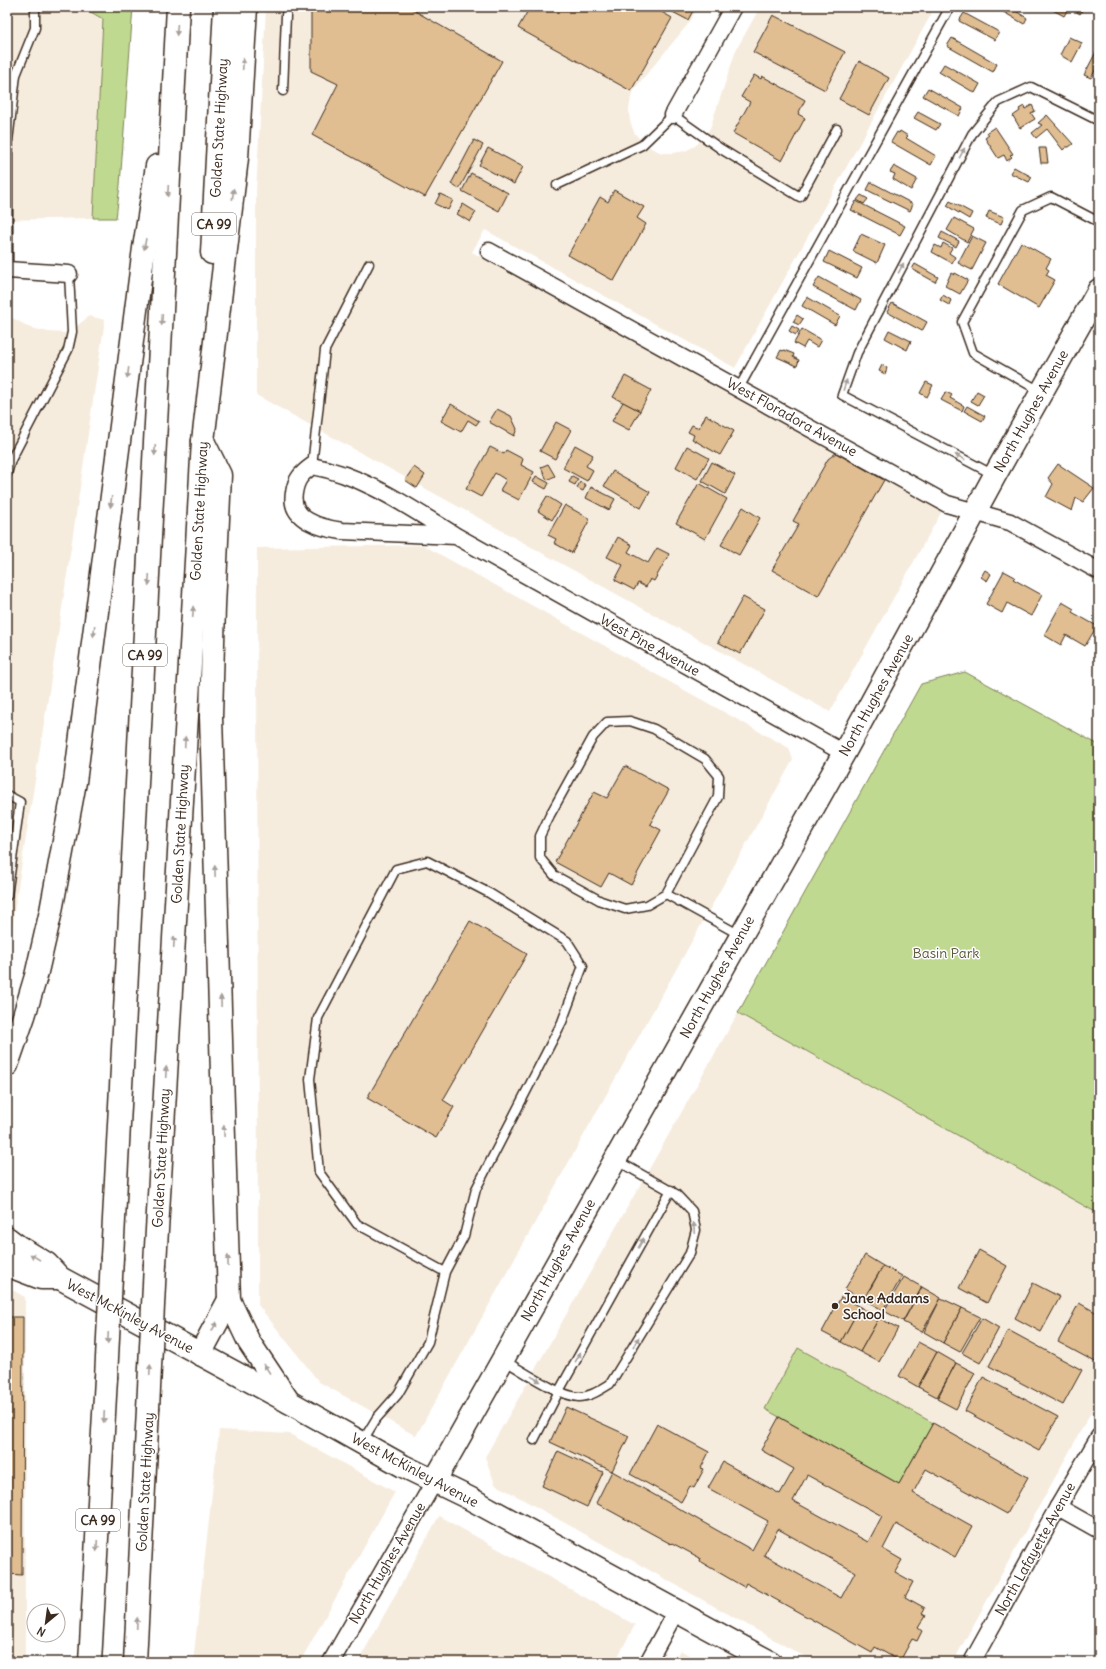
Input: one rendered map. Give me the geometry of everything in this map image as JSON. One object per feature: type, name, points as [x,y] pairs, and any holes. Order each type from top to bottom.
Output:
[{"type":"main road","name":"CA 99","points":[[90,1662],[153,508],[178,7]]},
{"type":"main road","name":"Golden State Highway","points":[[135,1662],[155,1264],[203,441],[225,7]]},
{"type":"main road","points":[[246,7],[237,158],[203,441],[220,475],[211,718],[229,1300],[249,1342],[289,1402]]},
{"type":"main road","points":[[7,1065],[36,976],[50,911],[74,782],[144,248],[175,54]]},
{"type":"main road","name":"North Hughes Avenue","points":[[434,1482],[844,753],[995,475],[1099,290]]},
{"type":"main road","name":"West McKinley Avenue","points":[[7,1238],[47,1264],[60,1278],[289,1402],[361,1443],[434,1482],[469,1498],[770,1662]]},
{"type":"main road","name":"West McKinley Avenue","points":[[7,1265],[41,1278],[60,1278]]},
{"type":"main road","points":[[200,1354],[229,1300]]},
{"type":"street","points":[[673,115],[733,7]]},
{"type":"street","name":"West Floradora Avenue","points":[[489,251],[947,504],[1010,522],[1099,570]]},
{"type":"street","points":[[7,270],[69,274]]},
{"type":"street","name":"West Pine Avenue","points":[[456,536],[327,529],[308,521],[297,511],[293,501],[297,480],[302,473],[312,466],[331,469],[359,479],[396,499],[456,536],[844,753]]},
{"type":"street","name":"North Lafayette Avenue","points":[[972,1662],[1099,1437]]},
{"type":"street","name":"North Hughes Avenue","points":[[331,1662],[434,1482]]},
{"type":"street","points":[[1058,1508],[1099,1530]]},
{"type":"street","points":[[648,1662],[676,1611]]},
{"type":"lane","points":[[7,270],[7,140],[16,75],[34,28],[35,7]]},
{"type":"lane","points":[[283,91],[286,15],[288,7]]},
{"type":"lane","points":[[739,388],[950,7]]},
{"type":"lane","points":[[995,475],[842,395],[857,353],[972,134],[998,102],[1030,87],[1099,122]]},
{"type":"lane","points":[[557,185],[642,145],[673,115],[721,149],[800,197],[837,129]]},
{"type":"lane","points":[[1042,391],[973,353],[962,322],[1023,210],[1051,197],[1099,222]]},
{"type":"lane","points":[[312,466],[325,350],[369,264]]},
{"type":"lane","points":[[7,474],[11,460],[68,350],[72,332],[69,274]]},
{"type":"lane","points":[[630,721],[654,729],[705,759],[719,776],[718,798],[666,894],[647,905],[625,909],[601,901],[554,875],[540,858],[540,836],[550,815],[593,738],[607,722],[630,721]]},
{"type":"lane","points":[[7,796],[20,802],[7,896]]},
{"type":"lane","points":[[361,1443],[376,1419],[398,1394],[428,1342],[445,1272],[464,1236],[476,1189],[562,1022],[583,966],[567,941],[489,893],[427,861],[396,869],[318,1018],[310,1079],[319,1172],[357,1224],[445,1272]]},
{"type":"lane","points":[[666,894],[741,935]]},
{"type":"lane","points":[[502,1360],[559,1391],[578,1397],[594,1394],[610,1384],[690,1253],[696,1230],[692,1211],[676,1194],[615,1159]]},
{"type":"lane","points":[[534,1440],[559,1391],[670,1190]]},
{"type":"shaded area","points":[[7,7],[82,7],[103,19],[93,218],[7,220]]},
{"type":"shaded area","points":[[266,7],[698,7],[689,23],[636,87],[631,97],[629,110],[630,121],[634,132],[641,141],[662,153],[685,151],[695,146],[704,138],[710,128],[736,50],[760,7],[922,7],[932,13],[735,368],[485,230],[472,252],[942,511],[830,712],[256,395],[256,192]]},
{"type":"shaded area","points":[[7,315],[31,328],[49,332],[64,333],[77,326],[89,316],[105,320],[58,635],[7,957]]},
{"type":"shaded area","points":[[423,545],[789,748],[793,760],[416,1436],[319,1382],[258,1305],[257,548]]},
{"type":"shaded area","name":"Jane Addams School","points":[[738,1013],[1099,1214],[1099,1398],[953,1662],[814,1662],[495,1484],[485,1457]]},
{"type":"shaded area","points":[[7,1287],[25,1297],[25,1662],[7,1662]]},
{"type":"shaded area","points":[[219,1430],[290,1434],[395,1492],[300,1662],[193,1662]]},
{"type":"shaded area","points":[[439,1516],[635,1625],[615,1662],[358,1662]]},
{"type":"shaded area","points":[[680,1650],[702,1662],[673,1662]]},
{"type":"green space","points":[[82,7],[133,7],[120,185],[116,218],[93,218],[103,19]]},
{"type":"green space","name":"Basin Park","points":[[965,672],[1099,745],[1099,1214],[738,1013],[921,684]]},
{"type":"green space","points":[[798,1348],[933,1423],[899,1484],[765,1409]]},
{"type":"building","points":[[313,7],[408,7],[502,61],[425,197],[312,135],[338,84],[311,71],[311,12]]},
{"type":"building","points":[[530,7],[653,7],[672,18],[631,91],[518,28]]},
{"type":"building","points":[[663,7],[695,7],[688,20]]},
{"type":"building","points":[[1002,7],[1009,7],[1027,18],[1024,24],[1000,10]]},
{"type":"building","points":[[1054,7],[1069,7],[1064,16],[1053,10]]},
{"type":"building","points":[[1076,7],[1084,7],[1080,14],[1074,10]]},
{"type":"building","points":[[964,13],[999,32],[995,40],[959,21]]},
{"type":"building","points":[[773,15],[845,52],[825,90],[753,52]]},
{"type":"building","points":[[1069,37],[1082,43],[1072,62],[1060,55]]},
{"type":"building","points":[[952,38],[997,64],[993,72],[947,46]]},
{"type":"building","points":[[1096,52],[1099,53],[1099,63],[1091,78],[1084,75]]},
{"type":"building","points":[[859,61],[889,78],[869,115],[839,99]]},
{"type":"building","points":[[944,64],[980,84],[975,93],[939,72]]},
{"type":"building","points":[[754,75],[761,79],[762,76],[805,100],[798,114],[805,118],[782,161],[733,133],[750,102],[741,97]]},
{"type":"building","points":[[928,88],[963,108],[959,116],[923,96]]},
{"type":"building","points":[[1032,105],[1035,111],[1031,113],[1035,119],[1020,128],[1013,116],[1024,106],[1025,109]]},
{"type":"building","points":[[918,112],[940,124],[936,130],[914,118]]},
{"type":"building","points":[[1047,115],[1073,144],[1063,150],[1047,129],[1036,138],[1032,133],[1042,125],[1038,123]]},
{"type":"building","points":[[995,127],[1013,154],[1010,155],[1012,157],[1007,161],[1004,155],[998,158],[985,138],[989,135],[987,132]]},
{"type":"building","points":[[900,131],[908,136],[906,138],[936,156],[931,165],[891,142],[897,132],[899,133]]},
{"type":"building","points":[[474,140],[483,145],[459,189],[451,184]]},
{"type":"building","points":[[488,148],[523,167],[514,184],[479,165]]},
{"type":"building","points":[[1039,148],[1046,148],[1048,163],[1041,163]]},
{"type":"building","points":[[894,166],[917,179],[911,190],[893,179],[895,174],[890,172]]},
{"type":"building","points":[[1014,167],[1032,177],[1029,182],[1010,173]]},
{"type":"building","points":[[471,173],[508,193],[499,211],[462,191]]},
{"type":"building","points":[[871,182],[913,204],[910,211],[867,190]]},
{"type":"building","points":[[614,190],[644,207],[637,218],[646,224],[614,281],[568,255],[600,197],[608,202]]},
{"type":"building","points":[[440,194],[453,200],[448,210],[435,204]]},
{"type":"building","points":[[861,195],[868,199],[864,204],[857,200]]},
{"type":"building","points":[[856,201],[905,226],[900,235],[851,210]]},
{"type":"building","points":[[950,201],[972,213],[969,219],[947,206]]},
{"type":"building","points":[[463,204],[476,212],[470,222],[457,214]]},
{"type":"building","points":[[989,211],[1004,217],[1001,224],[986,218]]},
{"type":"building","points":[[954,218],[974,229],[967,242],[947,230]]},
{"type":"building","points":[[942,232],[959,241],[956,247],[939,238]]},
{"type":"building","points":[[861,234],[885,245],[877,263],[853,251]]},
{"type":"building","points":[[972,236],[986,243],[972,270],[958,263]]},
{"type":"building","points":[[1021,242],[1051,259],[1046,268],[1049,270],[1046,275],[1055,280],[1039,308],[998,284]]},
{"type":"building","points":[[943,243],[952,248],[949,253],[955,257],[952,263],[932,252],[935,245],[941,248]]},
{"type":"building","points":[[829,251],[862,268],[857,278],[824,262]]},
{"type":"building","points":[[915,264],[938,277],[935,282],[912,269]]},
{"type":"building","points":[[951,273],[954,275],[955,273],[968,280],[960,294],[945,286]]},
{"type":"building","points":[[819,277],[861,300],[856,310],[813,287]]},
{"type":"building","points":[[943,295],[951,300],[949,305],[940,300]]},
{"type":"building","points":[[807,297],[840,316],[835,325],[802,306]]},
{"type":"building","points":[[892,303],[927,322],[922,331],[887,312]]},
{"type":"building","points":[[797,315],[803,319],[799,325],[793,322]]},
{"type":"building","points":[[792,326],[799,330],[796,335],[789,331]]},
{"type":"building","points":[[802,329],[821,340],[817,347],[807,341],[803,348],[794,343]]},
{"type":"building","points":[[889,330],[911,341],[907,350],[885,338]]},
{"type":"building","points":[[781,350],[794,354],[793,357],[799,360],[797,366],[777,357]]},
{"type":"building","points":[[882,365],[887,368],[885,374],[879,371]]},
{"type":"building","points":[[625,376],[651,390],[640,411],[613,397]]},
{"type":"building","points":[[926,382],[933,385],[927,397],[920,393]]},
{"type":"building","points":[[977,391],[984,395],[978,405],[971,401]]},
{"type":"building","points":[[946,392],[952,395],[950,398],[964,406],[962,411],[941,400]]},
{"type":"building","points":[[623,402],[640,411],[629,430],[612,421]]},
{"type":"building","points":[[451,404],[479,421],[476,425],[468,420],[461,432],[441,421]]},
{"type":"building","points":[[967,406],[985,416],[982,421],[964,411]]},
{"type":"building","points":[[497,409],[511,416],[517,429],[514,436],[489,422]]},
{"type":"building","points":[[706,415],[734,431],[720,455],[692,439],[694,435],[688,432],[692,425],[699,428]]},
{"type":"building","points":[[556,422],[571,430],[555,459],[540,451]]},
{"type":"building","points":[[575,445],[593,455],[586,466],[593,470],[587,481],[563,468]]},
{"type":"building","points":[[687,446],[709,458],[697,479],[676,467]]},
{"type":"building","points":[[490,447],[504,454],[506,450],[523,459],[521,465],[534,472],[519,500],[500,490],[506,480],[495,473],[481,497],[466,489]]},
{"type":"building","points":[[836,453],[884,480],[818,596],[772,570],[799,524],[793,521],[828,459]]},
{"type":"building","points":[[712,462],[735,475],[725,494],[702,481]]},
{"type":"building","points":[[548,464],[555,476],[547,480],[541,467]]},
{"type":"building","points":[[1058,464],[1094,488],[1083,502],[1076,498],[1072,511],[1046,497],[1053,484],[1048,478]]},
{"type":"building","points":[[414,467],[425,475],[417,488],[405,480]]},
{"type":"building","points":[[613,471],[650,492],[641,508],[604,486]]},
{"type":"building","points":[[536,476],[549,483],[546,489],[533,482]]},
{"type":"building","points":[[572,476],[578,479],[575,485],[569,482]]},
{"type":"building","points":[[580,482],[586,485],[583,491],[577,488]]},
{"type":"building","points":[[699,483],[727,499],[705,539],[676,523]]},
{"type":"building","points":[[591,487],[615,499],[609,510],[586,498]]},
{"type":"building","points":[[547,496],[561,505],[552,520],[538,511]]},
{"type":"building","points":[[565,505],[590,519],[572,553],[554,543],[556,539],[548,535]]},
{"type":"building","points":[[743,507],[760,518],[739,555],[721,545]]},
{"type":"building","points":[[618,537],[632,545],[628,552],[648,563],[657,548],[669,554],[654,581],[650,579],[646,587],[638,583],[634,590],[615,580],[623,565],[607,557]]},
{"type":"building","points":[[985,570],[991,574],[987,581],[981,577]]},
{"type":"building","points":[[1004,571],[1015,577],[1013,579],[1042,595],[1031,616],[1007,603],[1002,613],[986,604]]},
{"type":"building","points":[[743,597],[765,609],[740,654],[718,642]]},
{"type":"building","points":[[1062,602],[1074,609],[1072,612],[1097,626],[1085,646],[1066,635],[1061,645],[1044,635]]},
{"type":"building","points":[[625,766],[669,790],[650,824],[661,830],[631,885],[609,873],[601,887],[555,862],[594,792],[607,798]]},
{"type":"building","points":[[470,921],[527,954],[443,1100],[454,1107],[436,1138],[367,1098]]},
{"type":"building","points":[[979,1250],[1007,1266],[987,1303],[959,1288]]},
{"type":"building","points":[[865,1255],[883,1266],[863,1300],[845,1289]]},
{"type":"building","points":[[883,1266],[902,1276],[883,1310],[864,1300]]},
{"type":"building","points":[[904,1277],[922,1287],[903,1321],[884,1311]]},
{"type":"building","points":[[1033,1283],[1060,1297],[1041,1332],[1015,1318]]},
{"type":"building","points":[[922,1287],[941,1298],[922,1332],[903,1322]]},
{"type":"building","points":[[841,1297],[860,1307],[841,1342],[822,1332]]},
{"type":"building","points":[[941,1298],[962,1308],[943,1343],[924,1332]]},
{"type":"building","points":[[1079,1303],[1099,1314],[1099,1364],[1058,1342]]},
{"type":"building","points":[[860,1307],[879,1318],[860,1352],[841,1342]]},
{"type":"building","points":[[962,1308],[980,1317],[960,1352],[943,1343]]},
{"type":"building","points":[[7,1317],[23,1317],[22,1575],[7,1574]]},
{"type":"building","points":[[879,1318],[898,1328],[879,1362],[860,1352]]},
{"type":"building","points":[[982,1318],[999,1328],[980,1363],[962,1353]]},
{"type":"building","points":[[1008,1330],[1082,1370],[1063,1405],[989,1366]]},
{"type":"building","points":[[918,1342],[937,1352],[918,1387],[899,1376]]},
{"type":"building","points":[[937,1352],[956,1363],[937,1397],[918,1387]]},
{"type":"building","points":[[956,1363],[975,1373],[956,1409],[937,1399]]},
{"type":"building","points":[[983,1377],[1058,1417],[1039,1451],[965,1411]]},
{"type":"building","points":[[566,1407],[629,1436],[612,1471],[550,1442]]},
{"type":"building","points":[[779,1417],[899,1484],[933,1423],[1028,1477],[1007,1514],[926,1469],[913,1493],[972,1526],[955,1557],[896,1524],[883,1549],[902,1560],[895,1572],[913,1582],[905,1597],[925,1608],[922,1613],[926,1615],[918,1628],[922,1631],[917,1641],[912,1639],[900,1661],[875,1647],[872,1653],[746,1583],[744,1587],[699,1561],[700,1558],[596,1503],[612,1471],[752,1550],[768,1521],[708,1488],[723,1462],[780,1494],[794,1469],[761,1450]],"holes":[[[807,1475],[882,1516],[868,1542],[793,1501]],[[778,1529],[855,1572],[841,1598],[764,1555]]]},
{"type":"building","points":[[657,1424],[709,1452],[701,1468],[704,1469],[694,1488],[690,1486],[681,1502],[630,1474]]},
{"type":"building","points":[[558,1451],[603,1472],[587,1507],[542,1486]]},
{"type":"place","name":"Jane Addams School","points":[[835,1306]]}]
